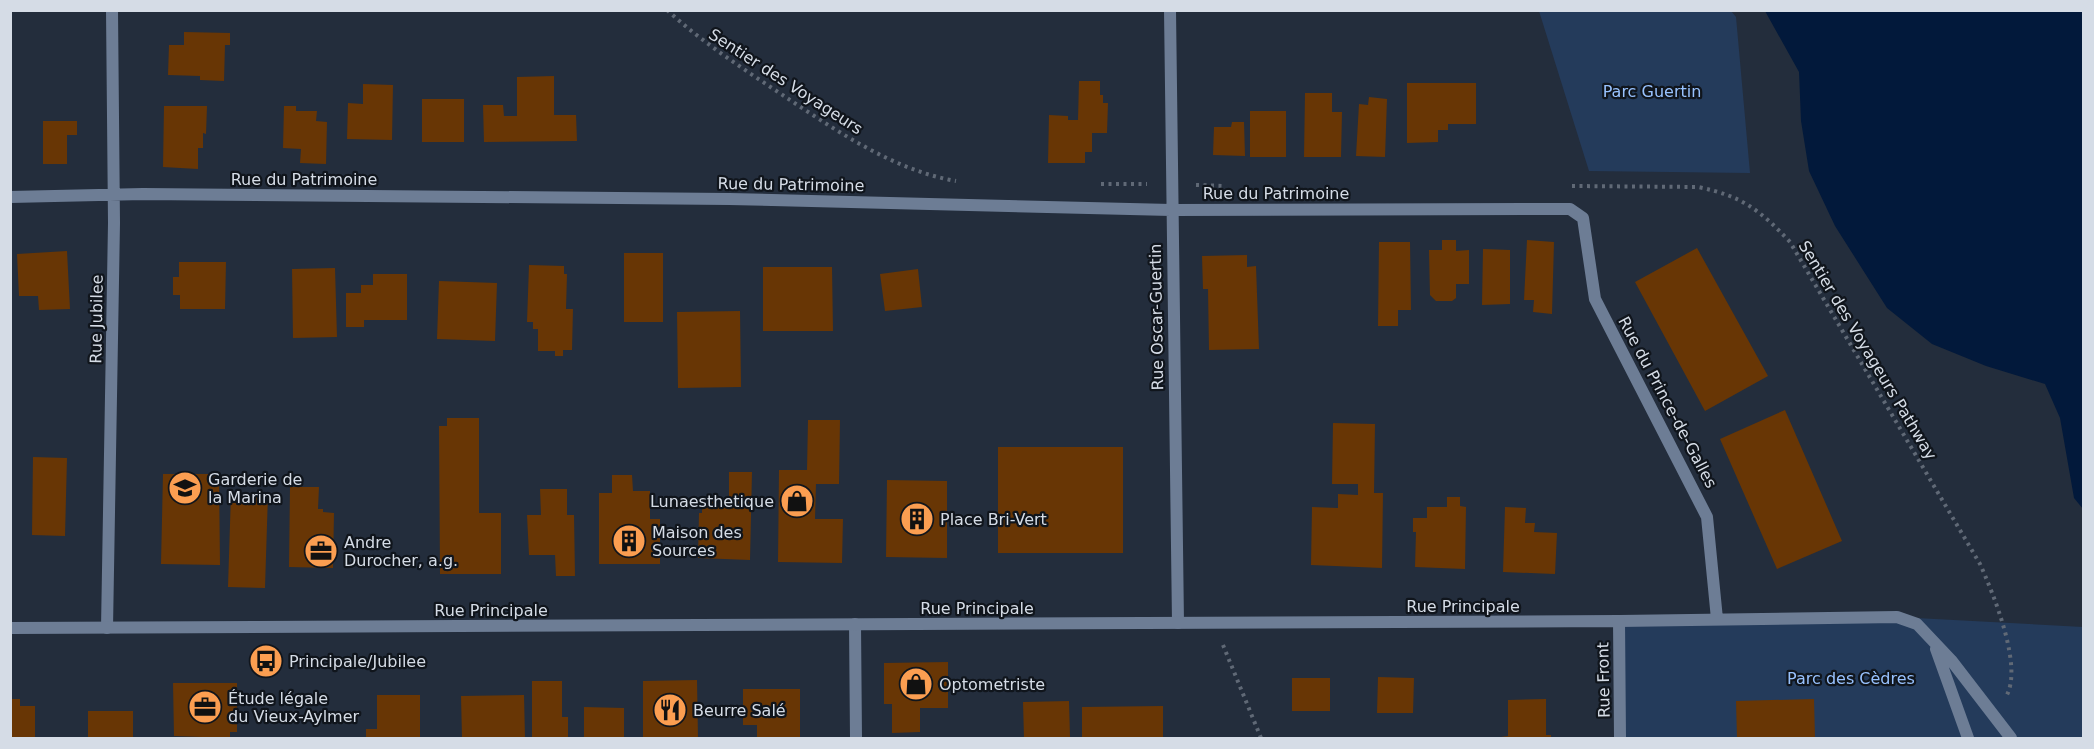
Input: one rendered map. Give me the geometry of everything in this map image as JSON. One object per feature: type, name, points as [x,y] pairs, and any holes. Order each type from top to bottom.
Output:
[{"type":"street","name":"Rue Jubilee","points":[[107,628],[113,195],[112,10]]},
{"type":"street","name":"Rue Oscar-Guertin","points":[[1170,10],[1178,623]]},
{"type":"street","name":"Rue du Patrimoine","points":[[10,197],[113,195],[729,199],[1171,210],[1570,209]]},
{"type":"street","name":"Rue du Prince-de-Galles","points":[[1570,209],[1583,218],[1595,299],[1707,517],[1717,619]]},
{"type":"street","name":"Rue Principale","points":[[10,628],[1619,621],[1897,617],[1917,624],[1966,676],[2012,738]]},
{"type":"street","name":"Rue Front","points":[[1619,621],[1620,738]]},
{"type":"street","points":[[855,624],[856,738]]},
{"type":"street","name":"Rue Principale","points":[[1934,643],[1953,688],[1968,738]]},
{"type":"path","name":"Sentier des Voyageurs","points":[[667,10],[700,40],[832,128],[912,170],[959,182]]},
{"type":"path","points":[[1090,184],[1147,184]]},
{"type":"path","points":[[1196,185],[1232,186]]},
{"type":"path","name":"Sentier des Voyageurs Pathway","points":[[1561,186],[1698,187],[1718,191],[1734,196],[1758,210],[1790,242],[1967,539],[1991,587],[2009,652],[2012,687],[2005,697],[1990,707]]},
{"type":"path","points":[[1214,623],[1261,738]]},
{"type":"green space","name":"Parc Guertin","points":[[1539,11],[1731,11],[1736,17],[1750,173],[1589,171]]},
{"type":"green space","name":"Parc des Cèdres","points":[[1897,617],[2083,627],[2083,738],[1620,738],[1619,621]]},
{"type":"shaded area","points":[[1765,11],[2083,11],[2083,509],[2074,498],[2060,418],[2045,384],[1986,366],[1932,344],[1887,308],[1835,226],[1809,171],[1801,121],[1799,72]]},
{"type":"building","points":[[184,32],[230,33],[230,45],[225,45],[224,81],[200,80],[200,76],[168,75],[169,45],[184,45]]},
{"type":"building","points":[[554,76],[554,115],[576,115],[577,141],[484,142],[483,105],[503,105],[504,116],[517,116],[517,77]]},
{"type":"building","points":[[1079,81],[1100,81],[1100,95],[1103,95],[1103,103],[1108,103],[1107,133],[1092,133],[1092,152],[1085,152],[1085,163],[1048,163],[1049,115],[1068,116],[1068,120],[1078,120]]},
{"type":"building","points":[[1407,83],[1476,83],[1476,124],[1448,124],[1448,130],[1438,130],[1438,142],[1407,143]]},
{"type":"building","points":[[363,84],[393,85],[392,140],[347,139],[348,103],[363,104]]},
{"type":"building","points":[[1305,93],[1332,93],[1332,112],[1342,112],[1341,157],[1304,157]]},
{"type":"building","points":[[1369,97],[1387,99],[1385,157],[1356,156],[1359,104],[1368,105]]},
{"type":"building","points":[[422,99],[464,99],[464,142],[422,142]]},
{"type":"building","points":[[164,106],[207,106],[203,148],[198,148],[198,169],[163,167]]},
{"type":"building","points":[[284,106],[296,106],[296,111],[317,111],[316,121],[327,122],[326,164],[300,163],[301,149],[283,148]]},
{"type":"building","points":[[1250,111],[1286,111],[1286,157],[1250,157]]},
{"type":"building","points":[[43,121],[77,121],[77,135],[67,135],[67,164],[43,164]]},
{"type":"building","points":[[1232,122],[1244,122],[1245,156],[1213,155],[1214,127],[1231,127]]},
{"type":"building","points":[[1442,240],[1456,240],[1456,251],[1469,250],[1469,284],[1456,284],[1456,298],[1452,301],[1436,301],[1430,295],[1429,250],[1442,250]]},
{"type":"building","points":[[1527,240],[1554,242],[1552,314],[1533,312],[1534,300],[1524,300]]},
{"type":"building","points":[[1379,242],[1410,242],[1411,310],[1398,310],[1398,326],[1378,326]]},
{"type":"building","points":[[1697,248],[1768,376],[1705,411],[1635,282]]},
{"type":"building","points":[[1483,249],[1510,250],[1510,304],[1482,305]]},
{"type":"building","points":[[67,251],[70,309],[39,310],[38,296],[19,296],[17,254]]},
{"type":"building","points":[[624,253],[663,253],[663,322],[624,322]]},
{"type":"building","points":[[1247,255],[1247,267],[1256,266],[1259,349],[1209,350],[1208,289],[1203,289],[1202,256]]},
{"type":"building","points":[[179,262],[226,262],[225,309],[180,309],[180,295],[173,295],[173,277],[179,277]]},
{"type":"building","points":[[529,265],[564,266],[564,274],[567,274],[566,309],[573,309],[572,350],[563,350],[563,356],[555,356],[555,351],[538,351],[538,329],[533,329],[533,322],[527,322]]},
{"type":"building","points":[[763,267],[832,267],[833,331],[763,331]]},
{"type":"building","points":[[335,268],[337,337],[293,338],[292,269]]},
{"type":"building","points":[[918,269],[922,307],[885,311],[880,274]]},
{"type":"building","points":[[373,274],[407,274],[407,320],[364,320],[364,327],[346,327],[346,293],[361,293],[361,285],[373,285]]},
{"type":"building","points":[[439,281],[497,283],[495,341],[437,339]]},
{"type":"building","points":[[740,311],[741,387],[678,388],[677,312]]},
{"type":"building","points":[[1785,410],[1842,541],[1777,569],[1720,439]]},
{"type":"building","points":[[447,418],[479,418],[479,513],[501,513],[501,574],[440,574],[439,426],[447,426]]},
{"type":"building","name":"Lunaesthetique","points":[[808,420],[840,420],[839,484],[816,484],[815,519],[843,519],[842,563],[778,562],[779,470],[807,470]]},
{"type":"building","points":[[1333,423],[1375,424],[1374,493],[1383,493],[1382,568],[1311,565],[1312,507],[1338,508],[1338,494],[1358,495],[1358,484],[1332,484]]},
{"type":"building","points":[[998,447],[1123,447],[1123,553],[998,553]]},
{"type":"building","points":[[33,457],[67,458],[65,536],[32,535]]},
{"type":"building","points":[[729,472],[752,472],[750,560],[698,558],[699,513],[702,513],[702,504],[711,504],[712,499],[729,499]]},
{"type":"building","points":[[163,474],[219,474],[220,565],[161,564]]},
{"type":"building","name":"Maison des Sources","points":[[612,475],[632,475],[633,491],[650,491],[650,519],[660,519],[660,564],[599,564],[599,493],[612,493]]},
{"type":"building","name":"Place Bri-Vert","points":[[887,480],[947,481],[947,558],[886,557]]},
{"type":"building","points":[[290,487],[319,487],[318,509],[334,513],[333,568],[289,567]]},
{"type":"building","points":[[540,489],[567,489],[567,515],[574,515],[575,576],[556,576],[555,555],[529,555],[527,515],[541,515]]},
{"type":"building","points":[[231,493],[268,494],[265,588],[228,587]]},
{"type":"building","points":[[1447,497],[1460,497],[1460,506],[1466,507],[1465,569],[1415,567],[1416,532],[1413,532],[1413,518],[1427,518],[1427,507],[1447,507]]},
{"type":"building","points":[[1505,507],[1526,508],[1525,523],[1535,523],[1534,532],[1557,533],[1555,574],[1503,572]]},
{"type":"building","name":"Optometriste","points":[[948,662],[948,708],[920,708],[920,732],[892,733],[892,704],[884,704],[884,663]]},
{"type":"building","points":[[1378,677],[1414,678],[1413,713],[1377,713]]},
{"type":"building","points":[[1292,678],[1330,678],[1330,711],[1292,711]]},
{"type":"building","name":"Beurre Salé","points":[[697,680],[698,738],[643,738],[643,681]]},
{"type":"building","points":[[532,681],[562,681],[562,717],[568,717],[568,738],[532,738]]},
{"type":"building","name":"Étude légale du Vieux-Aylmer","points":[[173,683],[237,683],[237,732],[230,732],[230,738],[174,736]]},
{"type":"building","points":[[743,689],[800,689],[800,738],[757,738],[757,725],[743,725]]},
{"type":"building","points":[[377,695],[420,695],[420,738],[366,738],[366,729],[377,729]]},
{"type":"building","points":[[524,695],[525,738],[462,738],[461,696]]},
{"type":"building","points":[[10,699],[20,699],[20,706],[35,706],[35,738],[10,738]]},
{"type":"building","points":[[1546,699],[1546,735],[1551,735],[1551,738],[1494,738],[1508,736],[1508,700]]},
{"type":"building","points":[[1814,699],[1815,738],[1737,738],[1736,701]]},
{"type":"building","points":[[1069,701],[1070,737],[1024,738],[1023,702]]},
{"type":"building","points":[[1163,706],[1163,738],[1082,738],[1082,707]]},
{"type":"building","points":[[584,707],[624,708],[624,738],[584,738]]},
{"type":"building","points":[[88,711],[133,711],[133,738],[88,738]]},
{"type":"place","name":"Garderie de la Marina","points":[[185,488]]},
{"type":"place","name":"Lunaesthetique","points":[[797,501]]},
{"type":"place","name":"Place Bri-Vert","points":[[917,519]]},
{"type":"place","name":"Maison des Sources","points":[[629,541]]},
{"type":"place","name":"Andre Durocher, a.g.","points":[[321,551]]},
{"type":"place","name":"Principale/Jubilee","points":[[266,661]]},
{"type":"place","name":"Optometriste","points":[[916,684]]},
{"type":"place","name":"Étude légale du Vieux-Aylmer","points":[[205,707]]},
{"type":"place","name":"Beurre Salé","points":[[670,710]]}]
